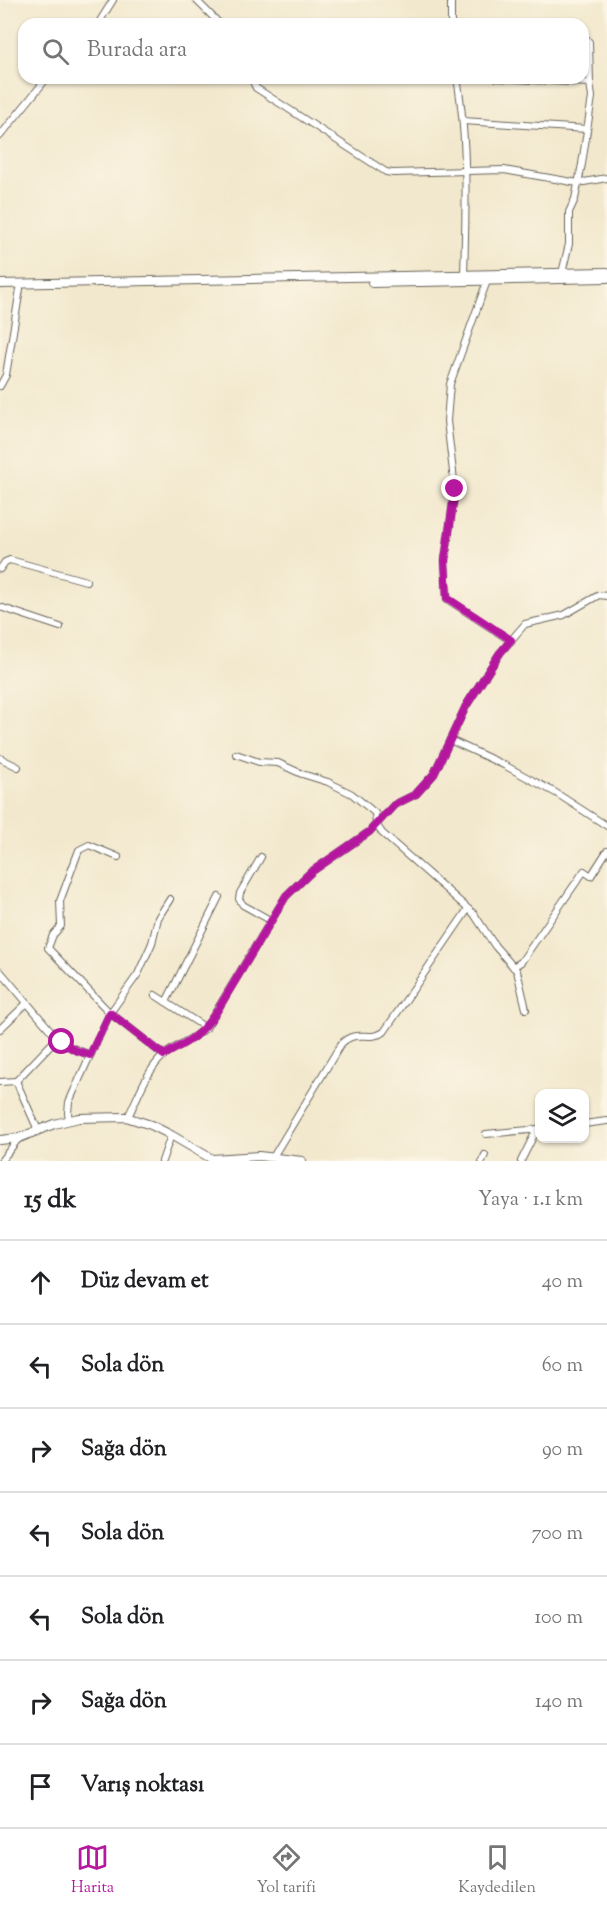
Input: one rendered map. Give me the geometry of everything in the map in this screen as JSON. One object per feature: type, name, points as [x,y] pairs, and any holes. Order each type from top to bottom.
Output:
[{"type":"street","points":[[102,18],[113,0]]},
{"type":"street","points":[[195,0],[214,18]]},
{"type":"street","points":[[451,18],[452,2]]},
{"type":"street","points":[[562,273],[569,244],[569,212],[578,183],[592,97],[589,42]]},
{"type":"street","points":[[0,136],[42,84]]},
{"type":"street","points":[[254,84],[256,88],[386,172],[504,170],[578,183],[607,178]]},
{"type":"street","points":[[458,84],[462,121],[466,207],[464,278]]},
{"type":"street","points":[[462,121],[587,129]]},
{"type":"street","points":[[0,290],[607,272]]},
{"type":"street","points":[[0,284],[464,278],[488,281],[607,279]]},
{"type":"street","points":[[488,281],[450,384],[447,421],[455,489],[445,560],[447,598],[511,640]]},
{"type":"street","points":[[0,386],[6,375],[20,289]]},
{"type":"street","points":[[0,568],[2,563],[10,560],[86,581]]},
{"type":"street","points":[[128,1118],[150,1073],[164,1055],[193,1039],[206,1028],[286,896],[311,872],[369,832],[394,805],[416,794],[434,774],[466,706],[500,653],[525,624],[564,615],[599,595],[607,596]]},
{"type":"street","points":[[0,607],[60,627]]},
{"type":"street","points":[[450,740],[556,793],[607,826]]},
{"type":"street","points":[[236,754],[259,762],[278,763],[328,782],[351,794],[375,813],[376,824],[392,843],[474,914],[495,946],[517,971],[526,1009]]},
{"type":"street","points":[[0,758],[18,767]]},
{"type":"street","points":[[118,857],[89,845],[79,850],[60,901],[61,926],[53,934],[48,948],[110,1013],[164,1055]]},
{"type":"street","points":[[513,967],[521,962],[584,871],[591,876],[607,851]]},
{"type":"street","points":[[261,857],[240,893],[239,899],[243,905],[270,920]]},
{"type":"street","points":[[166,1002],[219,897]]},
{"type":"street","points":[[69,1120],[69,1102],[90,1055],[110,1013],[138,974],[152,943],[158,918],[170,899]]},
{"type":"street","points":[[273,1157],[341,1044],[354,1035],[376,1036],[384,1032],[468,909]]},
{"type":"street","points":[[0,972],[57,1038],[70,1047],[90,1055]]},
{"type":"street","points":[[155,995],[206,1028]]},
{"type":"street","points":[[0,1029],[26,1004]]},
{"type":"street","points":[[0,1082],[16,1081],[57,1038]]},
{"type":"street","points":[[16,1081],[38,1130]]},
{"type":"street","points":[[0,1140],[20,1138],[69,1120],[101,1116],[128,1118],[171,1135],[212,1159],[247,1156],[302,1161]]},
{"type":"street","points":[[589,1123],[607,1121]]},
{"type":"street","points":[[486,1134],[535,1129]]},
{"type":"street","points":[[162,1161],[171,1135]]},
{"type":"street","points":[[521,1161],[535,1135]]},
{"type":"street","points":[[1,1161],[20,1138]]},
{"type":"route","points":[[62,1042],[90,1055],[110,1013],[164,1055],[193,1039],[206,1028],[286,896],[311,872],[369,832],[394,805],[416,794],[434,774],[466,706],[511,640],[447,598],[445,560],[455,489]]}]
